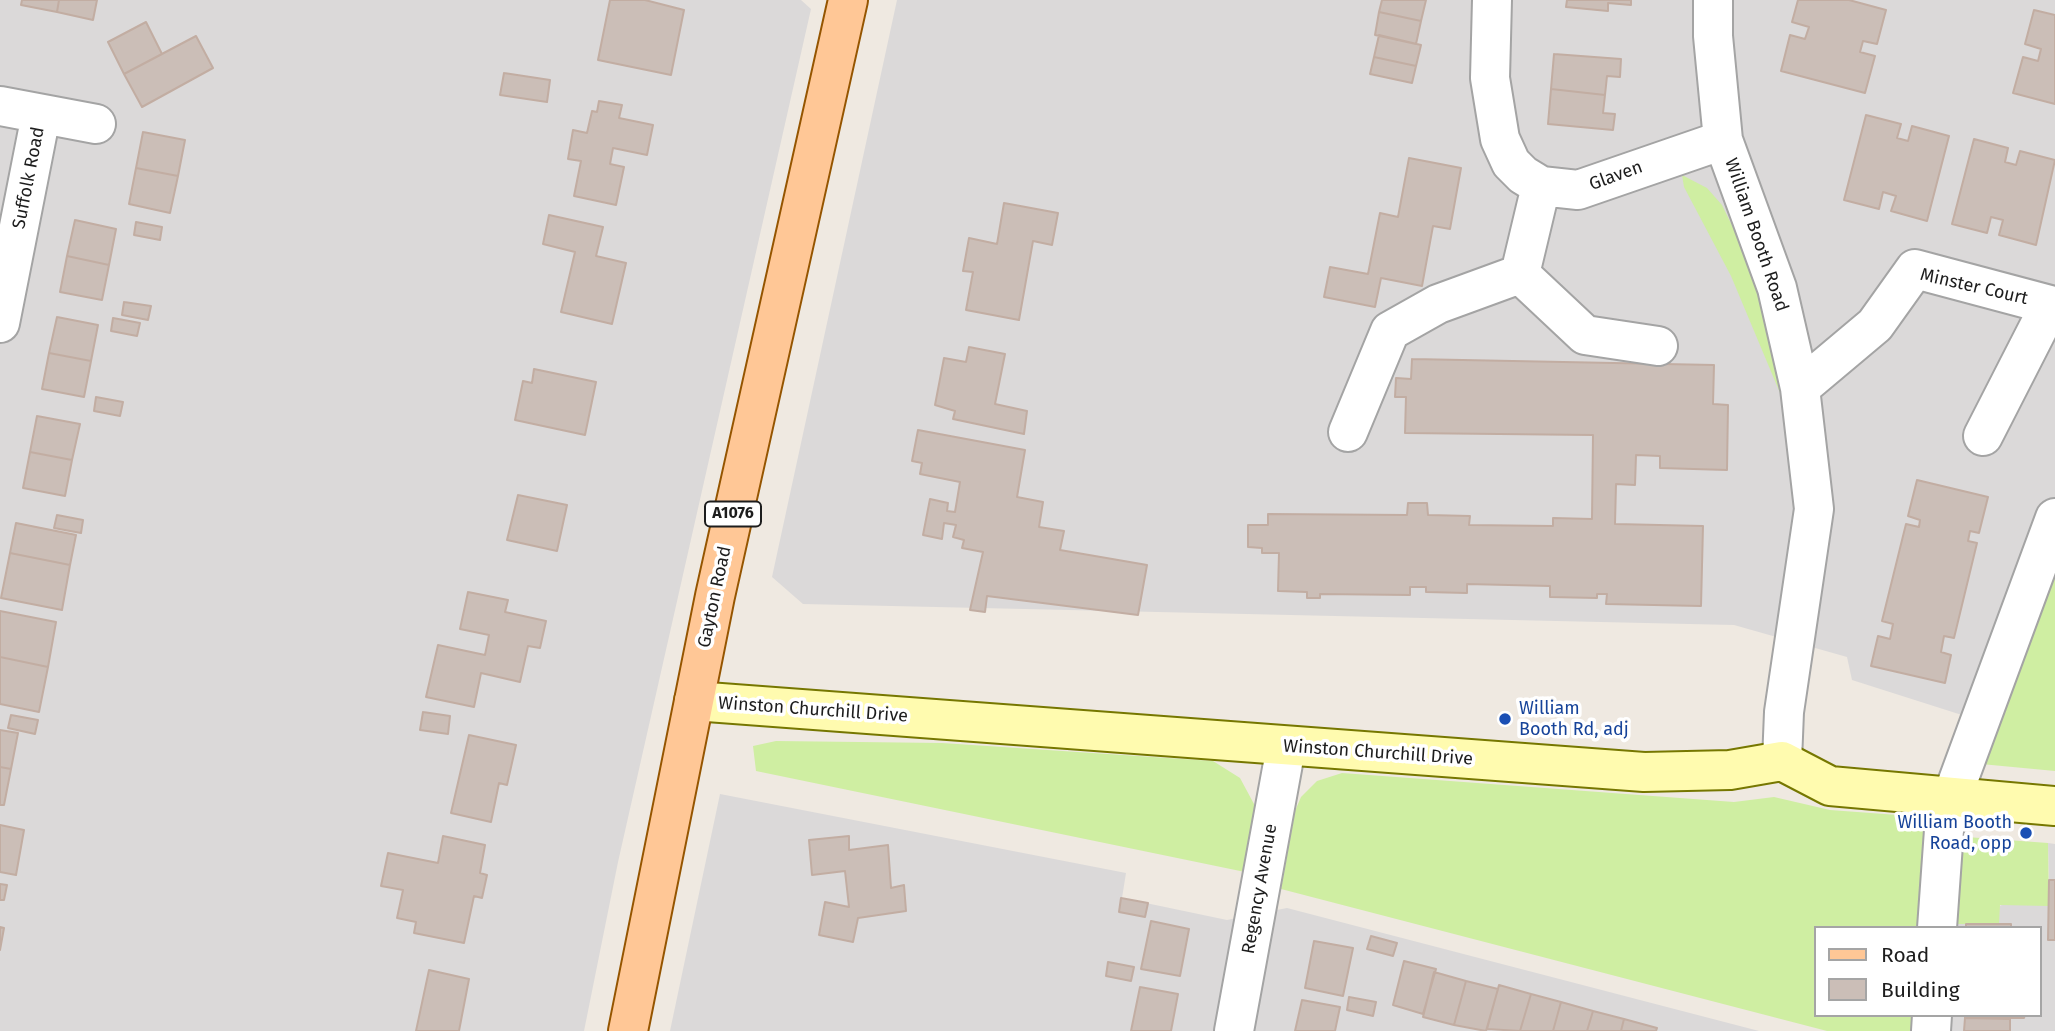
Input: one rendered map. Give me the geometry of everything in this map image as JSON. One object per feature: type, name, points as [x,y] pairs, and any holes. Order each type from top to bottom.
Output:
[{"type":"main road","name":"Gayton Road","points":[[628,1031],[694,701],[848,0]]},
{"type":"street","points":[[1492,0],[1490,78],[1500,139],[1511,163],[1523,175],[1541,186],[1520,274]]},
{"type":"street","name":"William Booth Road","points":[[1713,0],[1713,36],[1723,140],[1777,288],[1800,388],[1814,509],[1784,712],[1782,761]]},
{"type":"street","name":"Suffolk Road","points":[[0,106],[96,124]]},
{"type":"street","name":"Suffolk Road","points":[[0,323],[41,115]]},
{"type":"street","name":"Glaven","points":[[1541,186],[1578,190],[1723,140]]},
{"type":"street","name":"Minster Court","points":[[1800,388],[1875,325],[1915,270],[2050,305],[1983,436]]},
{"type":"street","points":[[1520,274],[1585,335],[1658,346]]},
{"type":"street","points":[[1348,432],[1390,331],[1438,304],[1520,274]]},
{"type":"street","points":[[1937,926],[1944,830],[1952,796],[2055,518]]},
{"type":"street","name":"Winston Churchill Drive","points":[[694,701],[1644,772],[1730,770],[1782,761]]},
{"type":"street","name":"Regency Avenue","points":[[1234,1031],[1286,747]]},
{"type":"street","points":[[1782,761],[1830,786],[2055,806]]},
{"type":"shaded area","points":[[0,0],[801,0],[811,9],[618,862],[584,1031],[0,1031]]},
{"type":"shaded area","points":[[897,0],[2055,0],[2055,579],[2045,579],[1965,716],[1852,680],[1847,657],[1734,625],[803,604],[772,577]]},
{"type":"shaded area","points":[[720,794],[1126,873],[1122,898],[1227,920],[1287,908],[1759,1031],[670,1031]]},
{"type":"shaded area","points":[[2048,843],[2055,844],[2055,1031],[1943,1031],[1944,1017],[2041,1017],[2041,926],[1949,924],[1966,924],[2049,880]]},
{"type":"green space","points":[[1682,175],[1707,188],[1722,205],[1745,252],[1768,306],[1793,424],[1731,276],[1684,187]]},
{"type":"green space","points":[[2045,579],[2055,579],[2055,771],[1981,764]]},
{"type":"green space","points":[[776,741],[942,743],[1213,761],[1240,778],[1254,804],[1255,817],[1245,872],[756,771],[753,746]]},
{"type":"green space","points":[[1342,773],[1734,802],[1774,797],[1830,810],[1925,817],[1920,926],[1814,926],[1814,1017],[1915,1017],[1914,1031],[1827,1031],[1281,889],[1295,811],[1301,797],[1317,781]]},
{"type":"green space","points":[[1953,836],[2048,843],[2049,906],[2000,905],[1999,924],[1949,924]]},
{"type":"building","points":[[22,0],[59,0],[57,12],[21,5]]},
{"type":"building","points":[[59,0],[97,0],[93,20],[57,12]]},
{"type":"building","points":[[610,0],[645,0],[684,10],[671,75],[598,60]]},
{"type":"building","points":[[1382,0],[1426,0],[1421,21],[1379,12]]},
{"type":"building","points":[[1567,0],[1631,0],[1631,5],[1608,3],[1608,11],[1566,7]]},
{"type":"building","points":[[1798,0],[1849,0],[1886,10],[1877,44],[1863,41],[1860,52],[1875,56],[1865,93],[1781,71],[1790,35],[1805,39],[1809,27],[1792,22]]},
{"type":"building","points":[[2034,10],[2055,15],[2055,104],[2013,93],[2023,57],[2038,61],[2041,49],[2025,44]]},
{"type":"building","points":[[1379,12],[1421,21],[1416,44],[1375,35]]},
{"type":"building","points":[[146,22],[162,54],[124,74],[108,42]]},
{"type":"building","points":[[1379,35],[1421,45],[1416,66],[1374,57]]},
{"type":"building","points":[[196,36],[213,68],[142,107],[124,74]]},
{"type":"building","points":[[1554,54],[1621,59],[1620,77],[1607,76],[1605,95],[1551,89]]},
{"type":"building","points":[[1374,57],[1416,66],[1412,83],[1370,74]]},
{"type":"building","points":[[504,73],[550,80],[547,102],[500,95]]},
{"type":"building","points":[[1551,89],[1605,95],[1603,113],[1615,114],[1613,130],[1548,124]]},
{"type":"building","points":[[599,101],[622,105],[619,118],[653,125],[647,155],[613,148],[610,164],[624,167],[616,205],[574,196],[581,161],[568,159],[573,130],[587,133],[592,111],[597,112]]},
{"type":"building","points":[[1866,115],[1901,124],[1897,138],[1908,141],[1912,126],[1949,136],[1927,221],[1891,211],[1896,196],[1883,192],[1879,209],[1844,200]]},
{"type":"building","points":[[143,132],[185,140],[178,176],[136,168]]},
{"type":"building","points":[[1974,139],[2008,148],[2005,162],[2016,165],[2020,151],[2055,160],[2036,245],[1999,235],[2003,220],[1991,217],[1987,233],[1952,224]]},
{"type":"building","points":[[1409,158],[1461,168],[1450,229],[1433,226],[1422,286],[1381,278],[1375,307],[1324,297],[1330,267],[1368,274],[1380,213],[1398,217]]},
{"type":"building","points":[[136,168],[178,176],[170,213],[129,204]]},
{"type":"building","points":[[1004,203],[1058,213],[1052,245],[1033,241],[1019,320],[966,310],[973,272],[963,271],[969,238],[997,244]]},
{"type":"building","points":[[549,215],[603,227],[596,256],[626,263],[612,324],[561,312],[575,252],[543,244]]},
{"type":"building","points":[[75,220],[116,229],[109,265],[67,256]]},
{"type":"building","points":[[136,222],[162,227],[160,240],[134,235]]},
{"type":"building","points":[[67,256],[109,265],[102,300],[60,292]]},
{"type":"building","points":[[124,302],[151,306],[148,320],[122,315]]},
{"type":"building","points":[[57,317],[98,325],[91,361],[49,353]]},
{"type":"building","points":[[113,318],[140,323],[137,336],[111,331]]},
{"type":"building","points":[[969,347],[1005,354],[995,404],[1027,411],[1024,434],[953,419],[955,411],[935,405],[944,358],[966,362]]},
{"type":"building","points":[[49,353],[91,361],[84,397],[42,389]]},
{"type":"building","points":[[1412,359],[1714,365],[1713,404],[1728,405],[1727,470],[1660,468],[1660,456],[1636,455],[1635,485],[1616,484],[1615,524],[1703,526],[1701,606],[1606,604],[1607,594],[1597,594],[1597,598],[1550,597],[1550,586],[1467,584],[1467,593],[1426,592],[1426,587],[1410,587],[1410,595],[1320,594],[1320,598],[1307,598],[1307,592],[1278,591],[1279,553],[1262,553],[1262,548],[1248,547],[1248,525],[1268,525],[1268,514],[1407,515],[1408,503],[1427,503],[1428,515],[1470,516],[1469,525],[1553,526],[1553,518],[1592,519],[1593,435],[1405,433],[1406,397],[1395,397],[1396,378],[1411,379]]},
{"type":"building","points":[[534,369],[596,382],[585,435],[515,420],[523,381],[532,383]]},
{"type":"building","points":[[96,397],[123,402],[120,416],[94,411]]},
{"type":"building","points":[[37,416],[80,424],[72,460],[30,452]]},
{"type":"building","points":[[918,430],[1025,450],[1017,497],[1043,502],[1039,527],[1064,531],[1060,550],[1147,565],[1138,615],[987,596],[985,612],[970,610],[983,552],[962,548],[964,540],[953,537],[956,525],[944,523],[942,539],[923,535],[930,499],[948,503],[947,511],[955,512],[960,482],[920,474],[922,463],[912,461]]},
{"type":"building","points":[[30,452],[72,460],[65,496],[23,488]]},
{"type":"building","points":[[1917,480],[1988,497],[1979,533],[1970,531],[1968,541],[1977,543],[1954,638],[1944,636],[1941,652],[1951,655],[1945,683],[1871,666],[1878,636],[1890,639],[1893,624],[1882,621],[1906,524],[1919,527],[1920,520],[1908,516]]},
{"type":"building","points":[[518,495],[567,505],[557,551],[507,540]]},
{"type":"building","points":[[57,515],[83,520],[81,533],[54,528]]},
{"type":"building","points":[[16,523],[76,535],[70,565],[10,553]]},
{"type":"building","points":[[10,553],[70,565],[62,610],[1,598]]},
{"type":"building","points":[[468,592],[508,600],[505,612],[546,621],[540,648],[528,646],[520,682],[481,673],[474,707],[426,697],[438,645],[485,655],[489,635],[460,629]]},
{"type":"building","points":[[0,611],[56,622],[48,667],[0,657]]},
{"type":"building","points":[[0,657],[48,667],[39,712],[0,704]]},
{"type":"building","points":[[423,712],[450,716],[448,734],[420,730]]},
{"type":"building","points":[[11,715],[38,720],[35,734],[8,728]]},
{"type":"building","points":[[0,730],[18,733],[11,769],[0,767]]},
{"type":"building","points":[[469,735],[516,745],[507,785],[499,783],[491,822],[451,813]]},
{"type":"building","points":[[0,767],[11,769],[4,805],[0,805]]},
{"type":"building","points":[[0,825],[24,830],[16,875],[0,872]]},
{"type":"building","points":[[443,836],[485,845],[480,873],[487,875],[482,898],[474,896],[464,943],[414,933],[416,922],[397,918],[403,890],[381,886],[388,853],[438,863]]},
{"type":"building","points":[[849,836],[849,850],[888,845],[891,888],[904,885],[906,911],[858,918],[853,942],[819,935],[825,902],[849,907],[845,871],[812,875],[809,840]]},
{"type":"building","points":[[2049,880],[2055,880],[2055,940],[2048,940]]},
{"type":"building","points":[[0,884],[7,885],[4,900],[0,900]]},
{"type":"building","points":[[1121,898],[1148,903],[1145,917],[1119,912]]},
{"type":"building","points":[[1151,921],[1189,929],[1180,976],[1141,969]]},
{"type":"building","points":[[1966,924],[2011,924],[2011,926]]},
{"type":"building","points":[[0,927],[4,928],[0,950]]},
{"type":"building","points":[[1371,936],[1397,943],[1393,956],[1367,949]]},
{"type":"building","points":[[1314,941],[1353,948],[1343,996],[1305,988]]},
{"type":"building","points":[[1404,961],[1436,969],[1423,1014],[1393,1005]]},
{"type":"building","points":[[1108,962],[1134,967],[1131,981],[1106,976]]},
{"type":"building","points":[[429,970],[469,979],[459,1031],[416,1031]]},
{"type":"building","points":[[1434,972],[1466,981],[1454,1025],[1423,1017]]},
{"type":"building","points":[[1466,981],[1498,989],[1486,1031],[1454,1025]]},
{"type":"building","points":[[1499,985],[1531,994],[1520,1031],[1487,1029]]},
{"type":"building","points":[[1140,987],[1178,994],[1171,1031],[1131,1031]]},
{"type":"building","points":[[1531,994],[1561,1002],[1553,1031],[1520,1031]]},
{"type":"building","points":[[1349,997],[1376,1002],[1373,1016],[1347,1010]]},
{"type":"building","points":[[1302,1000],[1340,1007],[1335,1031],[1295,1031]]},
{"type":"building","points":[[1561,1002],[1593,1011],[1587,1031],[1553,1031]]},
{"type":"building","points":[[1593,1011],[1624,1019],[1621,1031],[1587,1031]]},
{"type":"building","points":[[1965,1017],[2024,1017],[2024,1018]]},
{"type":"building","points":[[1965,1018],[2010,1019],[2010,1031],[1964,1031]]},
{"type":"building","points":[[1624,1019],[1657,1028],[1656,1031],[1621,1031]]},
{"type":"place","name":"William Booth Rd, adj","points":[[1505,719]]},
{"type":"place","name":"William Booth Road, opp","points":[[2026,833]]}]
